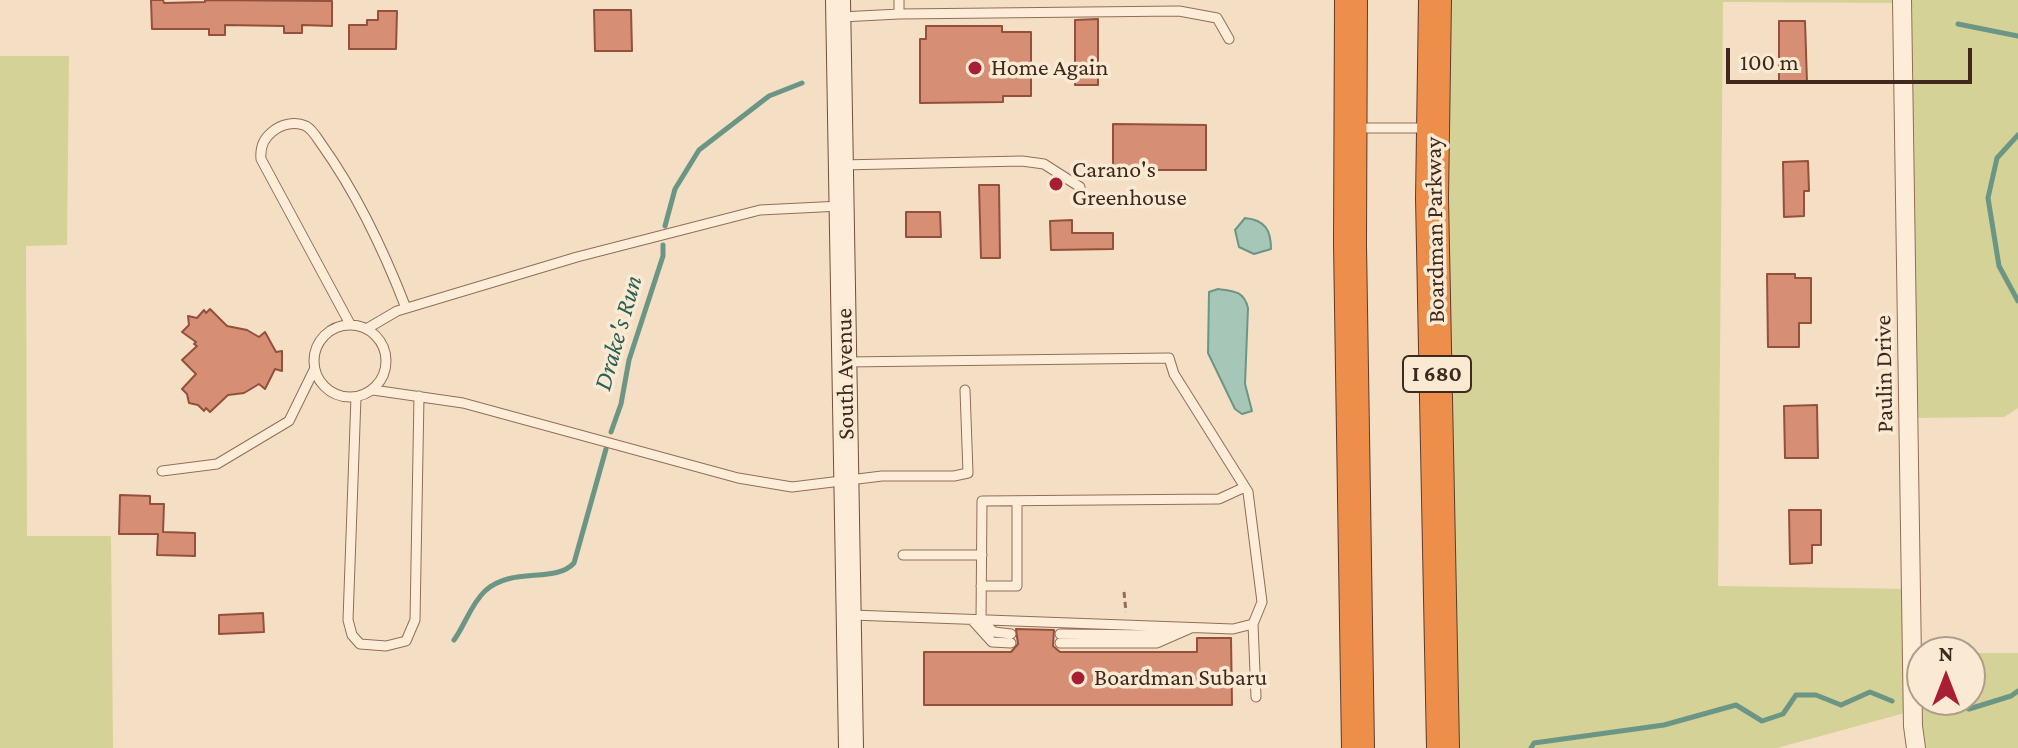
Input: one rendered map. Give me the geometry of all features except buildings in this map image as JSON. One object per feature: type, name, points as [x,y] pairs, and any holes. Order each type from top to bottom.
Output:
[{"type":"highway","points":[[1351,0],[1358,748]]},
{"type":"highway","name":"Boardman Parkway","points":[[1435,0],[1433,128],[1443,748]]},
{"type":"main road","name":"South Avenue","points":[[838,8],[851,748]]},
{"type":"street","name":"Paulin Drive","points":[[1902,0],[1913,726],[1916,748]]},
{"type":"lane","points":[[899,0],[899,14]]},
{"type":"lane","points":[[838,8],[899,14],[1179,11],[1217,18],[1229,39]]},
{"type":"lane","points":[[350,324],[261,159],[263,142],[281,126],[297,123],[309,127],[340,170],[389,266],[406,308]]},
{"type":"lane","points":[[1350,128],[1433,128]]},
{"type":"lane","points":[[841,165],[1022,161],[1044,164],[1080,187]]},
{"type":"lane","points":[[368,328],[406,308],[577,257],[760,210],[842,206]]},
{"type":"lane","points":[[162,471],[217,464],[289,421],[314,370],[316,348],[321,338],[339,326],[350,324],[368,328],[384,346],[386,370],[373,390]]},
{"type":"lane","points":[[845,362],[1169,358],[1174,374],[1248,492],[1262,602],[1253,624],[1256,697]]},
{"type":"lane","points":[[314,370],[326,388],[335,394],[356,397],[373,390],[463,403],[738,478],[792,487],[882,476],[954,476],[968,473],[965,390]]},
{"type":"lane","points":[[356,397],[348,620],[352,635],[360,644],[386,646],[406,641],[415,620],[419,396]]},
{"type":"lane","points":[[1011,639],[992,642],[977,621],[981,586],[982,501],[1219,499],[1245,487]]},
{"type":"lane","points":[[981,586],[1017,586],[1017,501]]},
{"type":"lane","points":[[903,555],[982,555]]},
{"type":"lane","points":[[848,615],[1233,629],[1253,624]]},
{"type":"lane","points":[[1060,639],[1157,635],[1192,628]]},
{"type":"path","points":[[1124,592],[1126,604]]},
{"type":"shaded area","points":[[1435,0],[2018,0],[2018,408],[2004,417],[1908,418],[1902,3],[1723,2],[1718,586],[1911,589],[1912,636],[1906,636],[1906,713],[1777,748],[1443,748]]},
{"type":"shaded area","points":[[0,56],[69,56],[67,245],[26,246],[27,536],[111,536],[113,748],[0,748]]},
{"type":"shaded area","points":[[1245,218],[1266,227],[1271,249],[1254,254],[1239,247],[1235,230]]},
{"type":"shaded area","points":[[1218,289],[1241,295],[1248,308],[1245,384],[1252,411],[1242,414],[1235,409],[1208,353],[1209,292]]},
{"type":"shaded area","points":[[1986,653],[2018,653],[2018,748],[1916,748],[1913,716],[1986,716]]},
{"type":"waterway","points":[[1958,24],[2018,36]]},
{"type":"waterway","name":"Drake's Run","points":[[665,226],[675,189],[699,150],[769,96],[802,83]]},
{"type":"waterway","points":[[2018,135],[1997,158],[1988,198],[1999,266],[2018,301]]},
{"type":"waterway","name":"Drake's Run","points":[[611,432],[621,404],[629,360],[663,256],[663,245]]},
{"type":"waterway","name":"Drake's Run","points":[[454,640],[476,602],[496,583],[556,573],[574,563],[606,449]]},
{"type":"waterway","points":[[1986,704],[2018,691]]},
{"type":"waterway","points":[[1531,748],[1534,743],[1664,725],[1736,705],[1762,721],[1783,714],[1796,695],[1816,695],[1841,705],[1870,692],[1892,701]]},
{"type":"place","name":"Home Again","points":[[975,68]]},
{"type":"place","name":"Carano's Greenhouse","points":[[1056,184]]},
{"type":"place","name":"Boardman Subaru","points":[[1078,678]]}]
